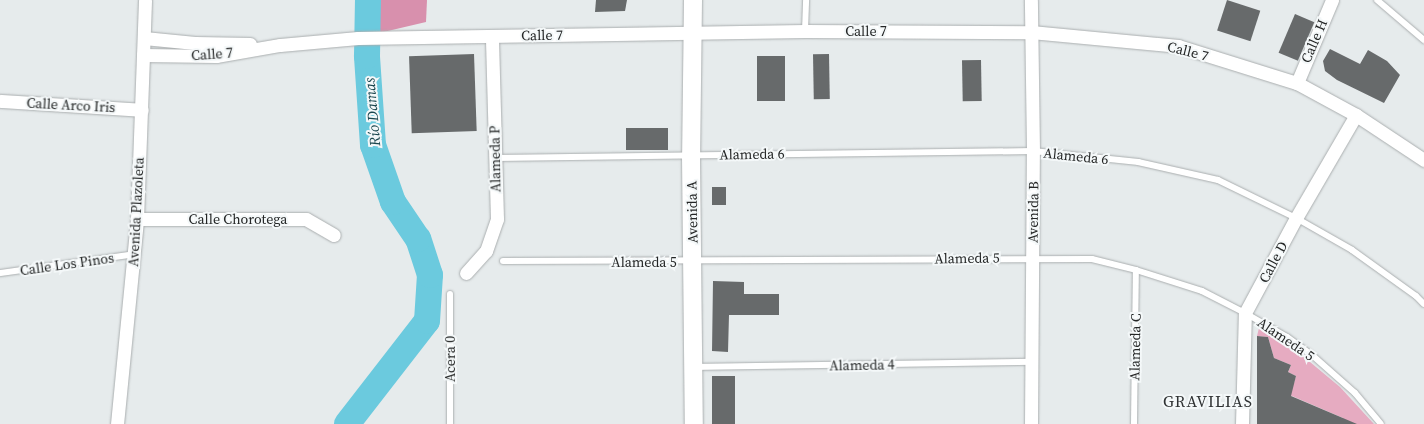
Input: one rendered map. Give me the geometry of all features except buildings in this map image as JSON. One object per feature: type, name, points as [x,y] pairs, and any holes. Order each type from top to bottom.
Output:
[{"type":"street","name":"Avenida Plazoleta","points":[[117,424],[135,254],[142,110],[145,0]]},
{"type":"street","name":"Avenida A","points":[[692,0],[691,156],[694,262],[694,424]]},
{"type":"street","name":"Avenida B","points":[[1031,0],[1034,151],[1031,424]]},
{"type":"street","name":"Calle H","points":[[1296,83],[1332,0]]},
{"type":"street","name":"Calle 7","points":[[144,55],[216,56],[280,45],[358,38],[692,32],[1031,32],[1178,46],[1296,83],[1356,115],[1424,160]]},
{"type":"street","name":"Alameda P","points":[[466,273],[486,251],[497,219],[492,36]]},
{"type":"street","name":"Calle 7","points":[[144,38],[194,43],[280,45]]},
{"type":"street","name":"Calle Arco Iris","points":[[0,101],[142,110]]},
{"type":"street","name":"Calle D","points":[[1242,424],[1245,313],[1296,218],[1356,115]]},
{"type":"street","name":"Calle Chorotega","points":[[137,219],[306,219],[334,235]]},
{"type":"lane","points":[[805,31],[806,0]]},
{"type":"lane","points":[[1378,0],[1424,40]]},
{"type":"lane","name":"Alameda 6","points":[[691,156],[1034,151],[1138,162],[1218,180],[1296,218],[1352,250],[1416,296],[1424,304]]},
{"type":"lane","points":[[496,158],[691,156]]},
{"type":"lane","name":"Calle Los Pinos","points":[[0,274],[135,254]]},
{"type":"lane","name":"Alameda 5","points":[[503,261],[694,262],[1032,258],[1092,259],[1136,270],[1202,291],[1245,313],[1287,337],[1312,355],[1355,393],[1381,424]]},
{"type":"lane","name":"Alameda C","points":[[1134,424],[1136,270]]},
{"type":"lane","name":"Acera 0","points":[[450,294],[450,424]]},
{"type":"lane","name":"Alameda 4","points":[[694,367],[1031,362]]},
{"type":"shaded area","points":[[359,0],[427,0],[426,22],[358,38]]},
{"type":"shaded area","points":[[1259,328],[1304,357],[1340,387],[1374,424],[1341,424],[1343,418],[1285,393],[1290,382],[1294,383],[1296,376],[1288,372],[1291,365],[1274,358],[1268,337],[1257,336]]},
{"type":"waterway","name":"Río Damas","points":[[347,424],[427,321],[430,275],[418,239],[393,202],[373,145],[367,56],[368,0]]},
{"type":"district","name":"GRAVILIAS","points":[[1208,401]]}]
